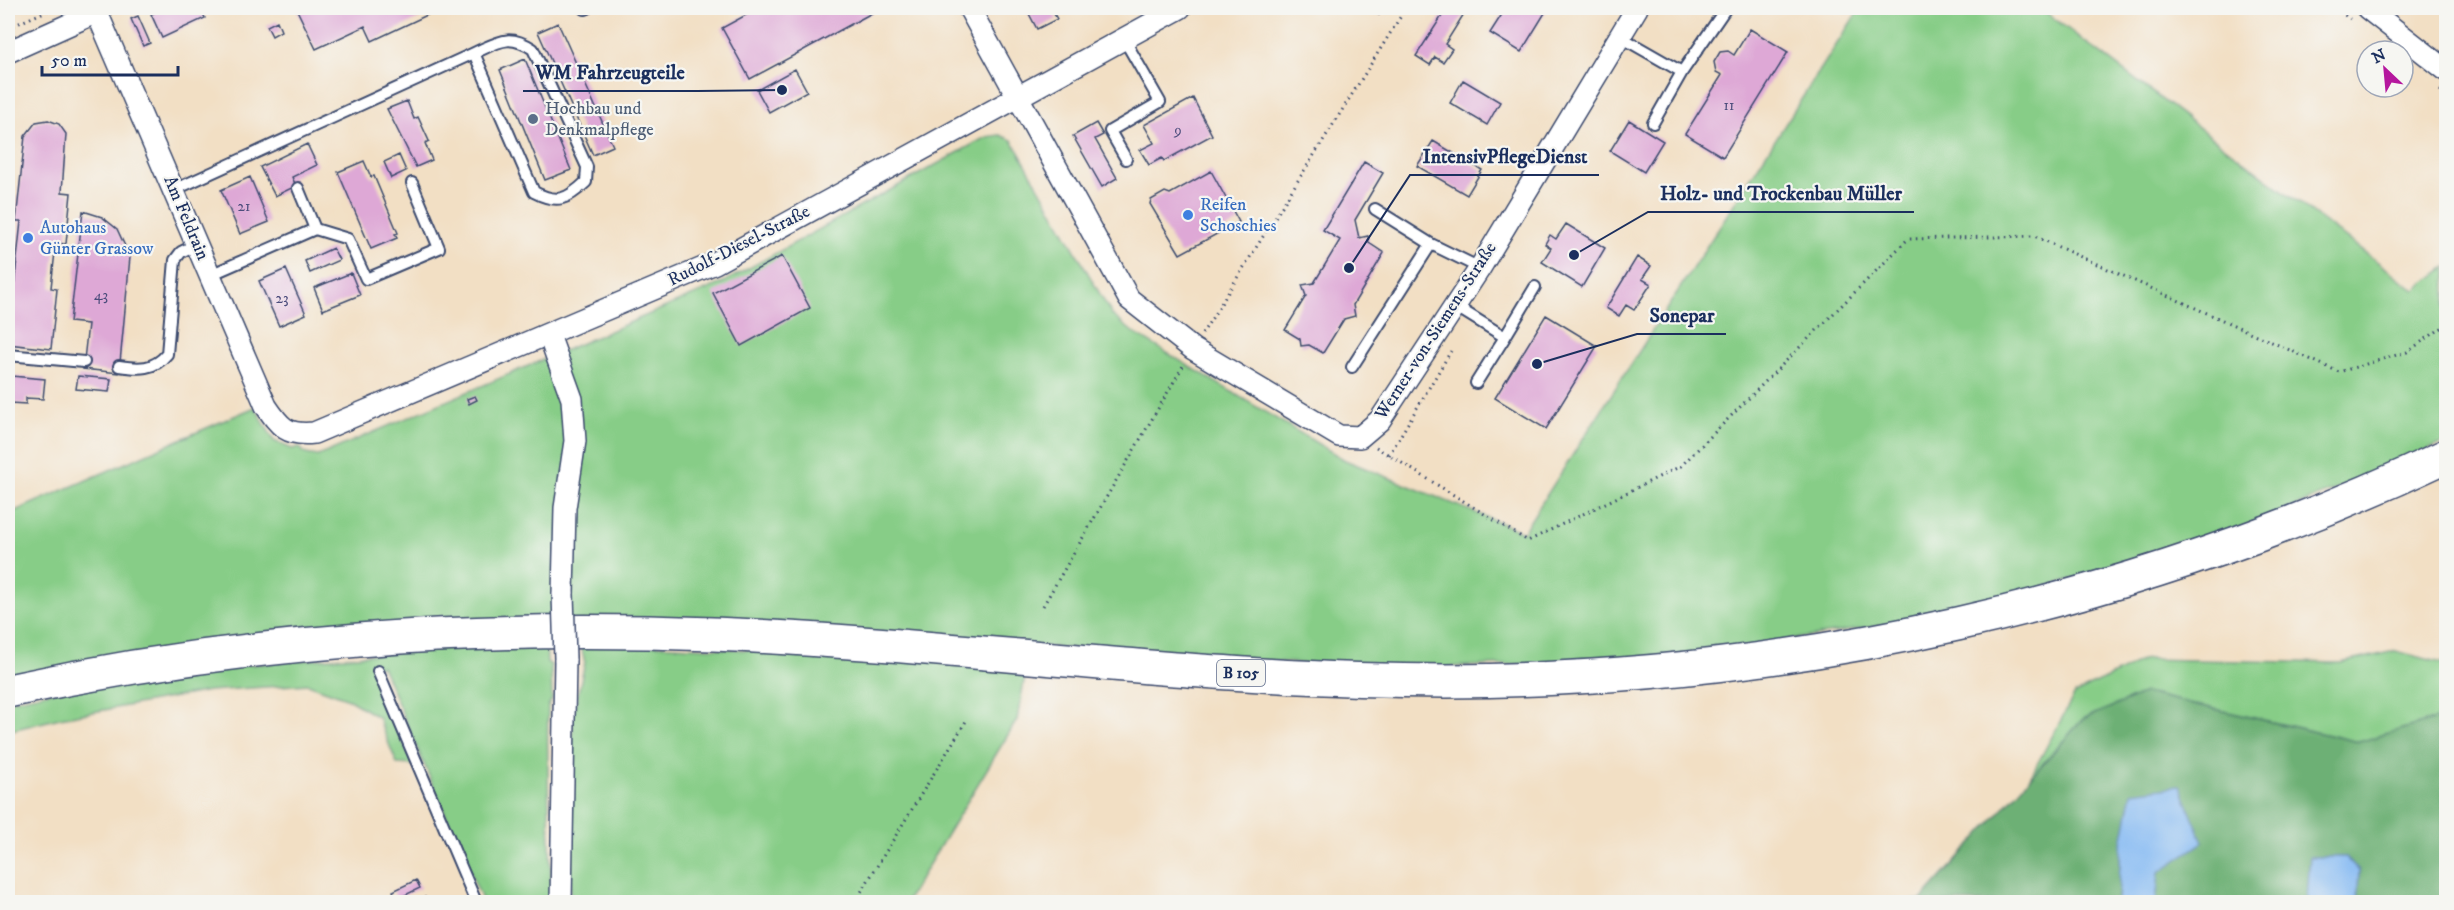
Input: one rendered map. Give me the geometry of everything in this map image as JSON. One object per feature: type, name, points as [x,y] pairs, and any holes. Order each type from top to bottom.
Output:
[{"type":"highway","name":"B 105","points":[[8,691],[140,665],[243,651],[350,639],[509,630],[717,634],[1348,678],[1528,680],[1626,674],[1730,663],[1835,648],[1938,629],[2046,603],[2143,576],[2235,544],[2336,505],[2446,456]]},
{"type":"street","name":"Werner-von-Siemens-Straße","points":[[969,8],[1129,299],[1193,349],[1339,436],[1360,437],[1380,420],[1480,268],[1637,8]]},
{"type":"street","name":"Rudolf-Diesel-Straße","points":[[279,426],[298,435],[314,433],[715,263],[1180,8]]},
{"type":"street","points":[[2367,8],[2446,70]]},
{"type":"street","points":[[8,52],[96,10]]},
{"type":"street","name":"Am Feldrain","points":[[96,10],[266,406],[279,426]]},
{"type":"street","points":[[549,335],[572,399],[575,441],[565,508],[562,550],[565,659],[561,903]]},
{"type":"lane","points":[[1653,123],[1682,72],[1726,8]]},
{"type":"lane","points":[[1619,36],[1682,72]]},
{"type":"lane","points":[[174,190],[474,53],[507,39],[520,41],[533,49],[587,167],[586,182],[572,195],[550,200],[534,192],[474,53]]},
{"type":"lane","points":[[1124,39],[1160,102],[1110,131],[1126,159]]},
{"type":"lane","points":[[210,275],[315,230],[348,239],[366,279],[439,248],[412,183]]},
{"type":"lane","points":[[298,188],[315,230]]},
{"type":"lane","points":[[1375,209],[1431,244],[1480,268]]},
{"type":"lane","points":[[119,366],[141,369],[160,363],[167,354],[175,260],[181,252],[197,244]]},
{"type":"lane","points":[[1352,367],[1431,244]]},
{"type":"lane","points":[[1476,383],[1535,287]]},
{"type":"lane","points":[[1455,306],[1505,337]]},
{"type":"lane","points":[[8,355],[84,362]]},
{"type":"lane","points":[[378,671],[476,903]]},
{"type":"path","points":[[8,28],[53,8]]},
{"type":"path","points":[[1043,606],[1193,349],[1406,8]]},
{"type":"path","points":[[1360,437],[1528,541],[1681,466],[1908,239],[2034,236],[2339,372],[2407,352],[2446,325]]},
{"type":"path","points":[[855,903],[968,718]]},
{"type":"green space","points":[[1860,8],[2040,8],[2415,290],[2446,267],[2446,442],[2230,534],[1944,616],[1666,659],[1387,669],[612,618],[8,680],[8,514],[255,407],[274,441],[292,449],[299,447],[306,454],[318,456],[722,283],[986,137],[1000,135],[1012,140],[1112,315],[1134,333],[1345,460],[1523,532]]},
{"type":"green space","points":[[546,640],[547,662],[551,665],[552,699],[548,706],[551,902],[483,902],[382,666],[371,667],[413,765],[397,764],[378,717],[346,698],[308,684],[209,691],[60,718],[8,731],[8,701],[128,675]]},
{"type":"green space","points":[[580,641],[1027,665],[1017,720],[906,902],[570,902],[573,715],[585,663]]},
{"type":"green space","points":[[2396,651],[2446,664],[2446,716],[2359,742],[2145,693],[2083,719],[2029,779],[2075,694],[2145,659],[2340,663]]},
{"type":"green space","points":[[2145,693],[2359,742],[2446,716],[2446,902],[2357,902],[2359,871],[2346,857],[2310,857],[2307,902],[2156,902],[2158,872],[2203,842],[2121,848],[2118,902],[1900,902],[1921,900],[2083,719]]},
{"type":"water","points":[[2180,786],[2203,842],[2159,872],[2156,902],[2118,902],[2121,848],[2132,792]]},
{"type":"water","points":[[2310,857],[2346,857],[2359,871],[2357,902],[2307,902]]},
{"type":"building","points":[[164,8],[200,8],[205,18],[162,38],[151,14]]},
{"type":"building","points":[[296,8],[442,8],[372,41],[365,26],[316,49]]},
{"type":"building","points":[[759,8],[881,8],[750,79],[722,28]]},
{"type":"building","points":[[1026,8],[1062,8],[1053,12],[1057,19],[1037,29]]},
{"type":"building","points":[[1367,8],[1384,8],[1379,15]]},
{"type":"building","points":[[1447,8],[1467,9],[1445,44],[1452,49],[1443,62],[1435,57],[1430,65],[1416,56]]},
{"type":"building","points":[[1506,8],[1548,8],[1521,52],[1490,33]]},
{"type":"building","points":[[138,16],[150,43],[143,46],[131,19]]},
{"type":"building","points":[[277,21],[281,31],[272,36],[267,26]]},
{"type":"building","points":[[558,23],[613,146],[593,155],[538,32]]},
{"type":"building","points":[[1750,29],[1788,52],[1723,157],[1685,134],[1722,75],[1716,72],[1714,62],[1720,52],[1728,51],[1734,55]]},
{"type":"building","points":[[525,59],[571,170],[545,180],[500,70]]},
{"type":"building","points":[[795,69],[807,91],[769,112],[757,90]]},
{"type":"building","points":[[1463,80],[1500,102],[1487,125],[1450,103]]},
{"type":"building","points":[[1193,98],[1212,135],[1164,161],[1162,158],[1149,165],[1140,150],[1154,143],[1144,125]]},
{"type":"building","points":[[407,101],[414,119],[418,117],[429,141],[425,143],[432,160],[416,167],[387,109]]},
{"type":"building","points":[[48,120],[59,124],[66,134],[62,192],[71,193],[66,244],[56,243],[51,288],[57,289],[51,349],[8,344],[21,221],[16,221],[25,136],[36,122]]},
{"type":"building","points":[[1629,120],[1663,141],[1644,172],[1610,151]]},
{"type":"building","points":[[1096,123],[1103,135],[1095,139],[1117,178],[1102,187],[1073,136]]},
{"type":"building","points":[[1433,141],[1482,170],[1467,195],[1417,166]]},
{"type":"building","points":[[307,144],[317,165],[292,177],[296,186],[275,196],[260,167]]},
{"type":"building","points":[[399,155],[406,171],[391,178],[384,162]]},
{"type":"building","points":[[364,161],[371,177],[374,176],[398,233],[395,234],[397,238],[371,249],[338,172]]},
{"type":"building","points":[[1364,162],[1383,173],[1355,220],[1359,238],[1368,236],[1369,243],[1384,253],[1353,305],[1355,316],[1344,319],[1323,353],[1309,345],[1301,346],[1300,339],[1285,330],[1306,296],[1302,285],[1314,283],[1340,240],[1323,230]]},
{"type":"building","points":[[1211,171],[1239,222],[1180,254],[1150,204],[1151,200],[1165,192],[1170,194]]},
{"type":"building","points":[[250,177],[269,222],[240,234],[221,190]]},
{"type":"building","points":[[83,211],[102,217],[117,229],[130,257],[119,373],[83,369],[88,324],[70,322]]},
{"type":"building","points":[[1566,224],[1605,248],[1582,287],[1542,262],[1551,248],[1545,244],[1550,235],[1556,239]]},
{"type":"building","points":[[333,248],[339,260],[310,273],[305,261]]},
{"type":"building","points":[[782,256],[810,308],[741,346],[713,293]]},
{"type":"building","points":[[1637,257],[1651,266],[1642,279],[1651,284],[1634,310],[1626,305],[1619,316],[1606,308]]},
{"type":"building","points":[[286,269],[306,314],[279,326],[259,281]]},
{"type":"building","points":[[351,273],[360,295],[323,310],[314,288]]},
{"type":"building","points":[[1546,315],[1597,346],[1546,429],[1495,398]]},
{"type":"building","points":[[11,376],[45,379],[43,399],[26,398],[26,404],[10,403]]},
{"type":"building","points":[[78,376],[111,379],[109,392],[76,389]]},
{"type":"building","points":[[475,396],[477,400],[469,404],[467,399]]},
{"type":"building","points":[[416,880],[420,888],[397,899],[393,891]]},
{"type":"building","points":[[425,897],[427,901],[418,902],[417,900]]},
{"type":"place","name":"WM Fahrzeugteile","points":[[782,90]]},
{"type":"place","name":"Hochbau und Denkmalpflege","points":[[533,119]]},
{"type":"place","name":"Reifen Schoschies","points":[[1188,215]]},
{"type":"place","name":"Autohaus Günter Grassow","points":[[28,238]]},
{"type":"place","name":"Holz- und Trockenbau Müller","points":[[1574,255]]},
{"type":"place","name":"IntensivPflegeDienst","points":[[1349,268]]},
{"type":"place","name":"Sonepar","points":[[1537,364]]}]
